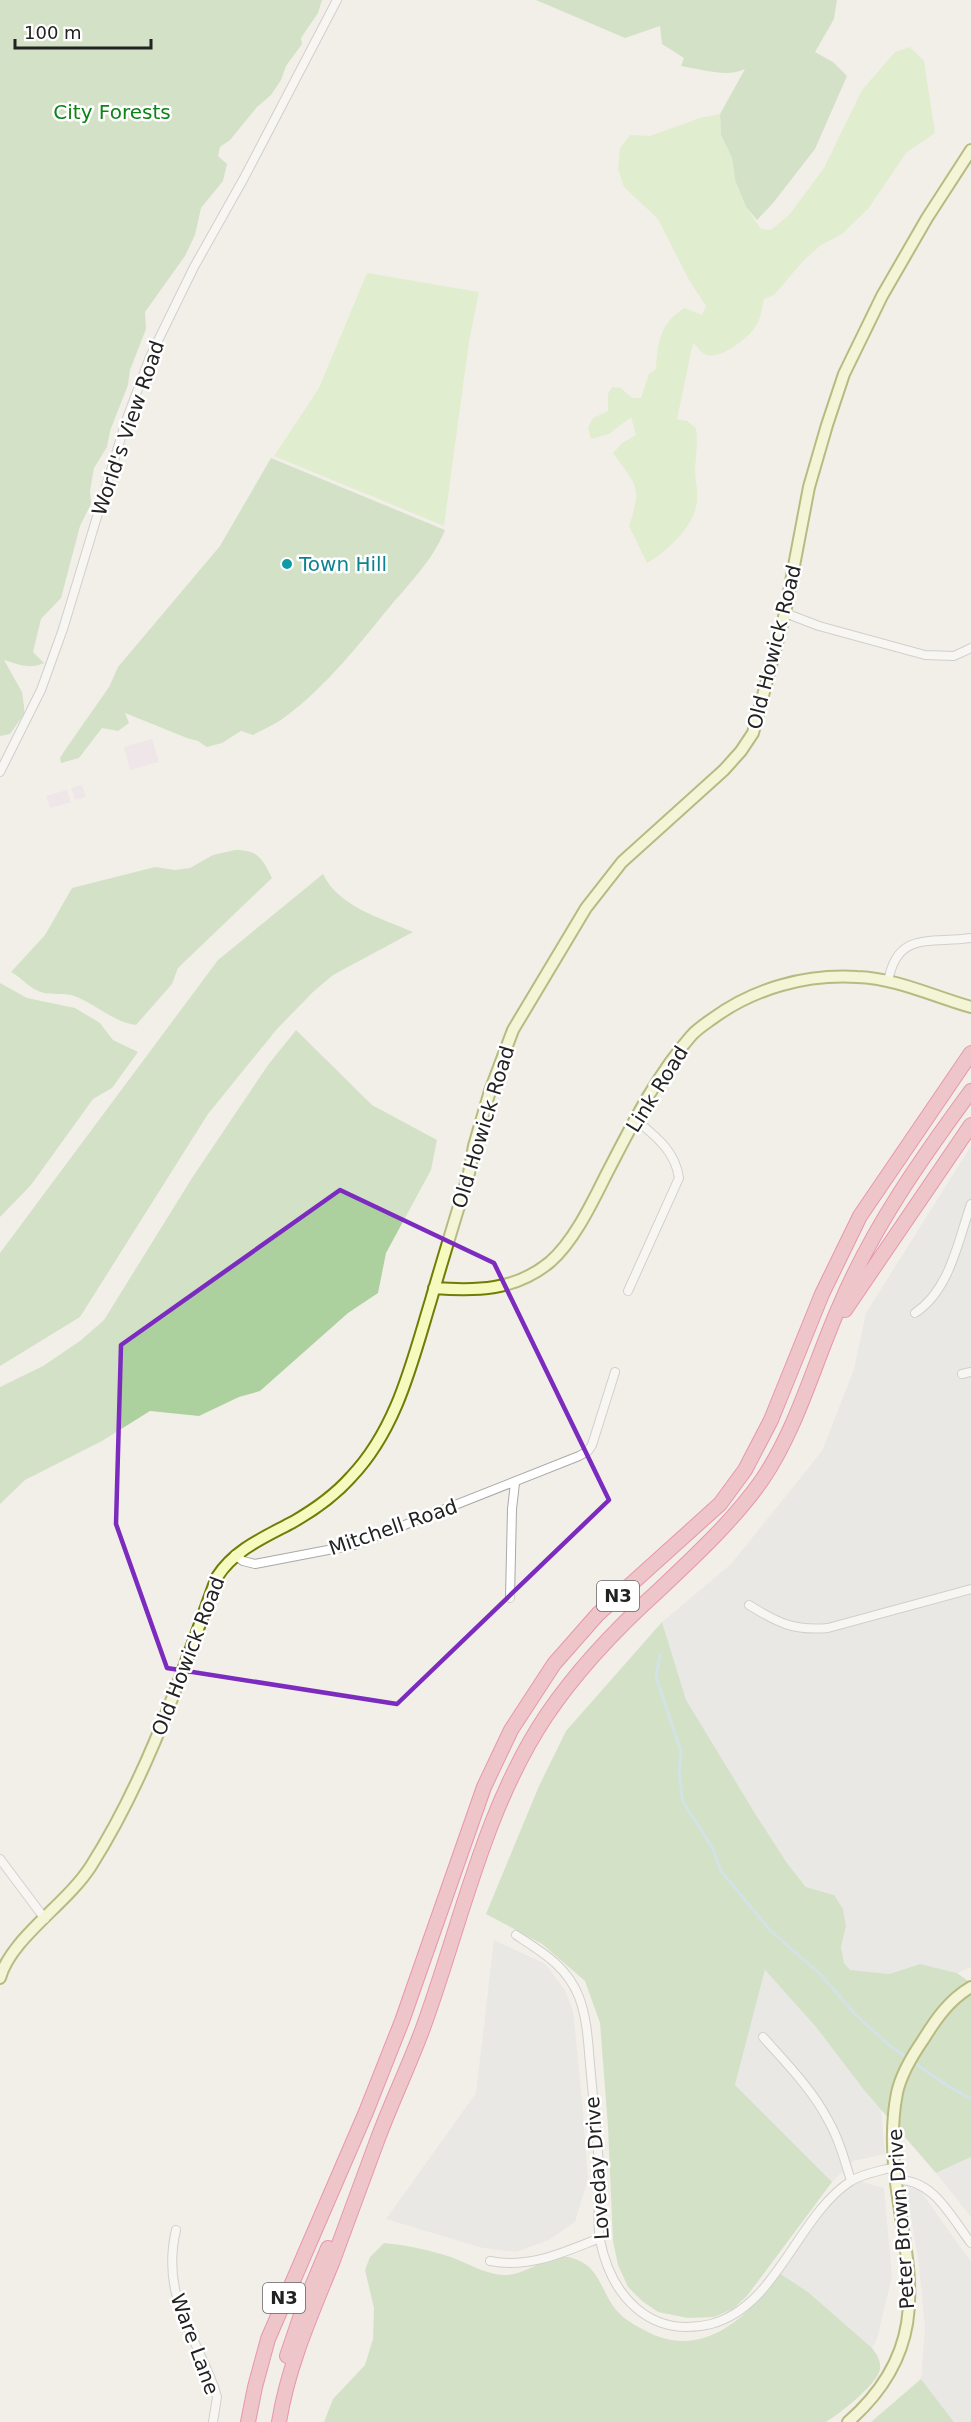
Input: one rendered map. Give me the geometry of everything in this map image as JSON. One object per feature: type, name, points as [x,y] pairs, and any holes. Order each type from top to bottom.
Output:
[{"type":"highway","name":"N3","points":[[248,2422],[268,2338],[366,2112],[402,2021],[484,1787],[511,1730],[554,1664],[598,1614],[720,1504],[745,1470],[771,1420],[822,1294],[860,1216],[971,1053]]},
{"type":"highway","name":"N3","points":[[272,2422],[292,2337],[423,2029],[501,1798],[528,1745],[575,1677],[655,1593],[698,1554],[763,1478],[790,1428],[840,1303],[877,1228],[926,1152],[971,1091]]},
{"type":"highway","points":[[816,1362],[874,1265],[971,1125]]},
{"type":"highway","points":[[279,2422],[289,2374],[299,2344],[357,2188]]},
{"type":"main road","name":"Old Howick Road","points":[[0,1978],[7,1960],[15,1949],[82,1879],[122,1811],[150,1755],[216,1577],[224,1565],[235,1555],[321,1503],[351,1478],[366,1461],[390,1424],[417,1347],[469,1173],[486,1103],[513,1030],[586,908],[622,862],[724,770],[748,742],[759,717],[784,613],[809,488],[844,375],[870,318],[893,277],[942,193],[971,150]]},
{"type":"main road","name":"Link Road","points":[[434,1288],[477,1291],[491,1289],[516,1281],[550,1262],[583,1221],[635,1119],[665,1068],[692,1034],[732,1006],[773,987],[794,981],[860,977],[888,982],[971,1007]]},
{"type":"main road","name":"Peter Brown Drive","points":[[848,2422],[865,2406],[890,2374],[901,2350],[908,2326],[910,2280],[894,2167],[893,2128],[897,2091],[915,2052],[950,2002],[971,1987]]},
{"type":"street","name":"World's View Road","points":[[0,772],[41,690],[63,629],[126,421],[150,357],[194,267],[244,178],[337,0]]},
{"type":"street","points":[[784,613],[819,627],[925,655],[954,656],[971,648]]},
{"type":"street","points":[[888,982],[895,958],[908,946],[926,941],[971,938]]},
{"type":"street","points":[[628,1291],[679,1178],[677,1164],[670,1152],[635,1119]]},
{"type":"street","points":[[915,1313],[926,1306],[935,1295],[955,1255],[971,1204]]},
{"type":"street","name":"Mitchell Road","points":[[235,1555],[243,1561],[255,1564],[337,1550],[382,1535],[588,1452],[615,1372]]},
{"type":"street","points":[[962,1374],[971,1372]]},
{"type":"street","points":[[510,1598],[515,1483]]},
{"type":"street","points":[[749,1605],[774,1620],[794,1628],[810,1630],[828,1628],[971,1589]]},
{"type":"street","points":[[0,1860],[45,1919]]},
{"type":"street","name":"Loveday Drive","points":[[516,1935],[548,1956],[562,1969],[572,1982],[584,2014],[599,2171],[600,2238],[616,2286],[638,2311],[665,2324],[677,2326],[711,2324],[729,2317],[748,2304],[822,2209],[851,2181],[894,2167]]},
{"type":"street","points":[[763,2037],[809,2090],[822,2109],[836,2136],[851,2181]]},
{"type":"street","points":[[896,2180],[909,2180],[933,2193],[971,2243]]},
{"type":"street","name":"Ware Lane","points":[[176,2230],[172,2247],[175,2296],[214,2387],[217,2397],[213,2422]]},
{"type":"street","points":[[490,2261],[505,2264],[537,2262],[600,2238]]},
{"type":"highlighted area","points":[[340,1190],[494,1263],[609,1500],[397,1704],[167,1668],[116,1524],[121,1345]]},
{"type":"shaded area","points":[[152,739],[159,762],[130,770],[124,747]]},
{"type":"shaded area","points":[[82,785],[86,797],[75,800],[71,788]]},
{"type":"shaded area","points":[[67,790],[71,802],[50,808],[46,796]]},
{"type":"shaded area","points":[[971,1146],[971,1967],[957,1973],[920,1964],[888,1974],[850,1971],[844,1963],[841,1947],[846,1926],[834,1895],[807,1887],[787,1863],[756,1815],[685,1700],[662,1622],[731,1564],[822,1451],[854,1369],[866,1313]]},
{"type":"shaded area","points":[[494,1940],[545,1964],[565,1990],[573,2011],[588,2179],[575,2222],[549,2240],[516,2252],[483,2248],[386,2219],[476,2093]]},
{"type":"shaded area","points":[[765,1970],[816,2027],[881,2109],[885,2154],[853,2161],[832,2182],[735,2085]]},
{"type":"shaded area","points":[[971,2157],[971,2217],[936,2173]]},
{"type":"shaded area","points":[[852,2179],[884,2188],[892,2276],[877,2339],[872,2348],[808,2292],[779,2273],[844,2184]]},
{"type":"shaded area","points":[[906,2187],[919,2189],[971,2262],[971,2422],[954,2422],[921,2379],[925,2328],[919,2265]]},
{"type":"green space","name":"City Forests","points":[[0,0],[322,0],[318,13],[301,38],[302,44],[286,66],[281,80],[271,95],[257,107],[230,140],[220,147],[218,156],[227,164],[223,181],[201,208],[195,235],[185,256],[145,312],[146,329],[130,370],[128,385],[110,431],[107,447],[94,468],[90,491],[91,504],[80,526],[61,598],[41,619],[33,652],[44,663],[28,666],[4,660],[22,692],[24,714],[10,734],[0,736]]},
{"type":"green space","points":[[536,0],[837,0],[834,19],[815,52],[833,62],[847,76],[815,149],[757,220],[746,207],[735,180],[732,158],[721,135],[720,114],[745,69],[722,73],[681,66],[684,58],[662,44],[660,26],[625,38]]},
{"type":"green space","points":[[910,47],[924,61],[935,133],[906,153],[868,209],[842,234],[821,245],[804,260],[774,295],[764,299],[758,323],[741,342],[727,351],[713,355],[703,353],[693,343],[677,419],[687,421],[696,428],[696,508],[692,518],[672,545],[647,563],[629,526],[636,502],[635,487],[613,453],[622,443],[636,435],[631,417],[609,434],[591,439],[588,428],[593,418],[608,411],[608,394],[612,387],[621,388],[632,398],[641,398],[649,374],[656,369],[659,342],[670,319],[685,308],[702,315],[706,306],[689,280],[658,219],[624,187],[618,169],[620,148],[630,135],[650,136],[700,118],[720,114],[721,135],[732,158],[735,180],[746,207],[761,229],[771,230],[789,215],[824,168],[862,90],[895,52]]},
{"type":"green space","points":[[367,273],[479,292],[469,342],[444,526],[274,456],[319,388]]},
{"type":"green space","points":[[271,458],[445,530],[422,569],[355,649],[315,692],[278,722],[253,735],[241,731],[222,743],[207,747],[198,741],[125,713],[129,723],[118,731],[102,728],[79,758],[61,763],[60,758],[109,687],[118,667],[220,546]]},
{"type":"green space","points":[[243,850],[258,856],[272,878],[178,968],[172,984],[136,1025],[119,1020],[71,995],[39,991],[11,972],[45,935],[72,888],[155,867],[175,870],[190,868],[213,855]]},
{"type":"green space","points":[[323,874],[339,895],[350,903],[413,932],[333,975],[277,1029],[208,1114],[80,1317],[0,1366],[0,1253],[218,960]]},
{"type":"green space","points":[[0,983],[27,998],[75,1008],[100,1023],[113,1040],[138,1052],[112,1088],[93,1099],[31,1185],[0,1217]]},
{"type":"green space","points":[[296,1030],[372,1105],[437,1140],[431,1170],[386,1253],[378,1293],[348,1313],[260,1391],[239,1397],[199,1416],[150,1411],[102,1441],[25,1480],[0,1504],[0,1387],[43,1366],[80,1341],[104,1320],[192,1178],[268,1065]]},
{"type":"green space","points":[[662,1622],[686,1700],[756,1815],[787,1863],[806,1887],[834,1895],[843,1909],[846,1926],[841,1947],[844,1963],[850,1970],[889,1974],[920,1964],[957,1973],[971,1983],[971,2157],[936,2173],[864,2090],[816,2027],[765,1970],[735,2085],[832,2182],[747,2296],[733,2309],[714,2317],[688,2318],[658,2312],[628,2287],[618,2265],[613,2241],[600,2023],[585,1981],[542,1944],[486,1914],[539,1786],[566,1731]]},
{"type":"green space","points":[[384,2243],[434,2252],[503,2275],[511,2275],[555,2258],[572,2258],[582,2262],[595,2273],[612,2304],[625,2318],[652,2334],[672,2340],[691,2340],[708,2336],[725,2328],[755,2304],[779,2273],[808,2292],[872,2348],[879,2360],[880,2369],[873,2382],[865,2390],[826,2422],[324,2422],[333,2399],[365,2365],[373,2339],[374,2308],[365,2270],[370,2257]]},
{"type":"green space","points":[[921,2379],[954,2422],[871,2422]]},
{"type":"waterway","points":[[660,1655],[656,1677],[681,1752],[679,1774],[683,1802],[712,1847],[721,1871],[770,1930],[821,1975],[855,2014],[907,2058]]},
{"type":"waterway","points":[[913,2062],[971,2099]]},
{"type":"place","name":"Town Hill","points":[[287,564]]}]
